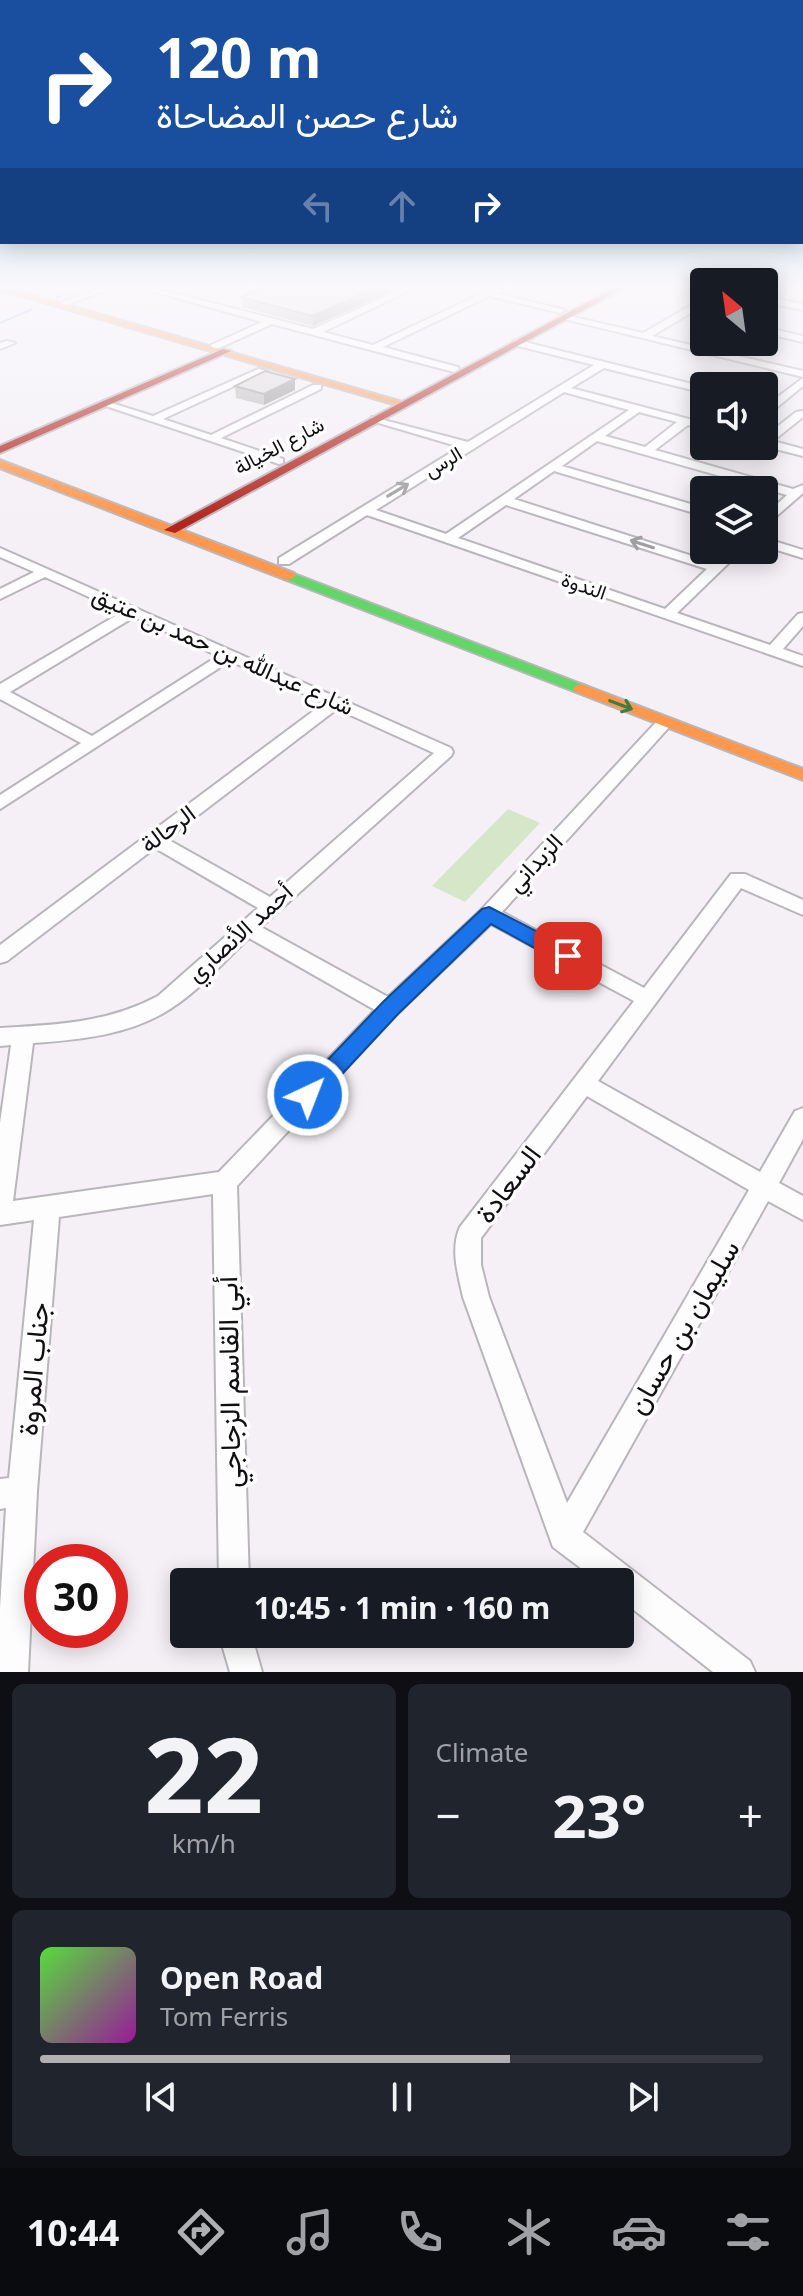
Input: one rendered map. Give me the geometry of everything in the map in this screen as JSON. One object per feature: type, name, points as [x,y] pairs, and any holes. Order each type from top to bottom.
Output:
[{"type":"street","points":[[0,440],[181,366]]},
{"type":"street","points":[[3,458],[185,366]]},
{"type":"street","points":[[248,366],[393,407]]},
{"type":"street","points":[[256,366],[393,407],[469,446]]},
{"type":"street","points":[[443,366],[454,369]]},
{"type":"street","name":"شارع الخيالة","points":[[200,508],[279,461],[393,407],[460,366]]},
{"type":"street","name":"شارع الخيالة","points":[[170,524],[472,366]]},
{"type":"street","name":"الرس","points":[[284,561],[600,366]]},
{"type":"street","points":[[611,366],[690,386]]},
{"type":"street","points":[[770,366],[803,374]]},
{"type":"street","points":[[153,420],[262,371]]},
{"type":"street","points":[[778,398],[803,381]]},
{"type":"street","points":[[211,439],[317,387]]},
{"type":"street","points":[[563,389],[690,422]]},
{"type":"street","points":[[105,404],[279,461]]},
{"type":"street","points":[[447,539],[637,409]]},
{"type":"street","points":[[778,409],[802,414]]},
{"type":"street","points":[[778,432],[802,414]]},
{"type":"street","points":[[646,452],[686,421]]},
{"type":"street","points":[[595,437],[799,489]]},
{"type":"street","points":[[778,446],[803,453]]},
{"type":"street","points":[[3,458],[803,775]]},
{"type":"street","points":[[553,467],[690,508]]},
{"type":"street","points":[[778,509],[799,489]]},
{"type":"street","points":[[504,500],[716,568]]},
{"type":"street","name":"الندوة","points":[[365,510],[803,661]]},
{"type":"street","points":[[170,524],[284,561],[803,757]]},
{"type":"street","points":[[778,546],[803,554]]},
{"type":"street","name":"شارع عبدالله بن حمد بن عتيق","points":[[0,552],[445,752]]},
{"type":"street","points":[[668,614],[720,564]]},
{"type":"street","points":[[0,595],[44,572]]},
{"type":"street","points":[[0,692],[134,611]]},
{"type":"street","points":[[773,651],[803,617]]},
{"type":"street","points":[[0,803],[231,654]]},
{"type":"street","points":[[0,692],[93,743]]},
{"type":"street","name":"الرحالة","points":[[0,956],[336,702]]},
{"type":"street","name":"الزبداني","points":[[225,1182],[390,1008],[489,914],[665,722]]},
{"type":"street","name":"أحمد الأنصاري","points":[[12,1036],[110,1026],[138,1018],[165,1002],[269,905],[445,752]]},
{"type":"street","points":[[154,839],[269,905]]},
{"type":"street","name":"السعادة","points":[[564,1536],[468,1265],[469,1235],[738,879],[803,908]]},
{"type":"street","points":[[489,914],[646,998]]},
{"type":"street","points":[[246,928],[390,1008]]},
{"type":"street","points":[[12,1036],[0,1212],[47,1210],[225,1182]]},
{"type":"street","points":[[583,1083],[803,1209]]},
{"type":"street","name":"سليمان بن حسان","points":[[564,1536],[803,1118]]},
{"type":"street","name":"أبي القاسم الزجاجي","points":[[225,1182],[234,1568]]},
{"type":"street","name":"جناب المروة","points":[[12,1672],[11,1492],[47,1210]]},
{"type":"street","points":[[564,1536],[739,1672]]},
{"type":"street","points":[[239,1648],[246,1672]]},
{"type":"green space","points":[[508,809],[540,823],[465,902],[432,886]]},
{"type":"building","points":[[265,371],[295,379],[264,394],[235,386]]},
{"type":"traffic: fast","points":[[289,576],[581,689]]},
{"type":"traffic: slow","points":[[272,366],[404,404]]},
{"type":"traffic: slow","points":[[0,464],[289,576]]},
{"type":"traffic: slow","points":[[581,689],[803,775]]},
{"type":"traffic: jam","points":[[0,450],[192,366]]},
{"type":"traffic: jam","points":[[170,530],[475,366]]},
{"type":"route","points":[[308,1095],[390,1008],[489,914],[568,956]]}]
